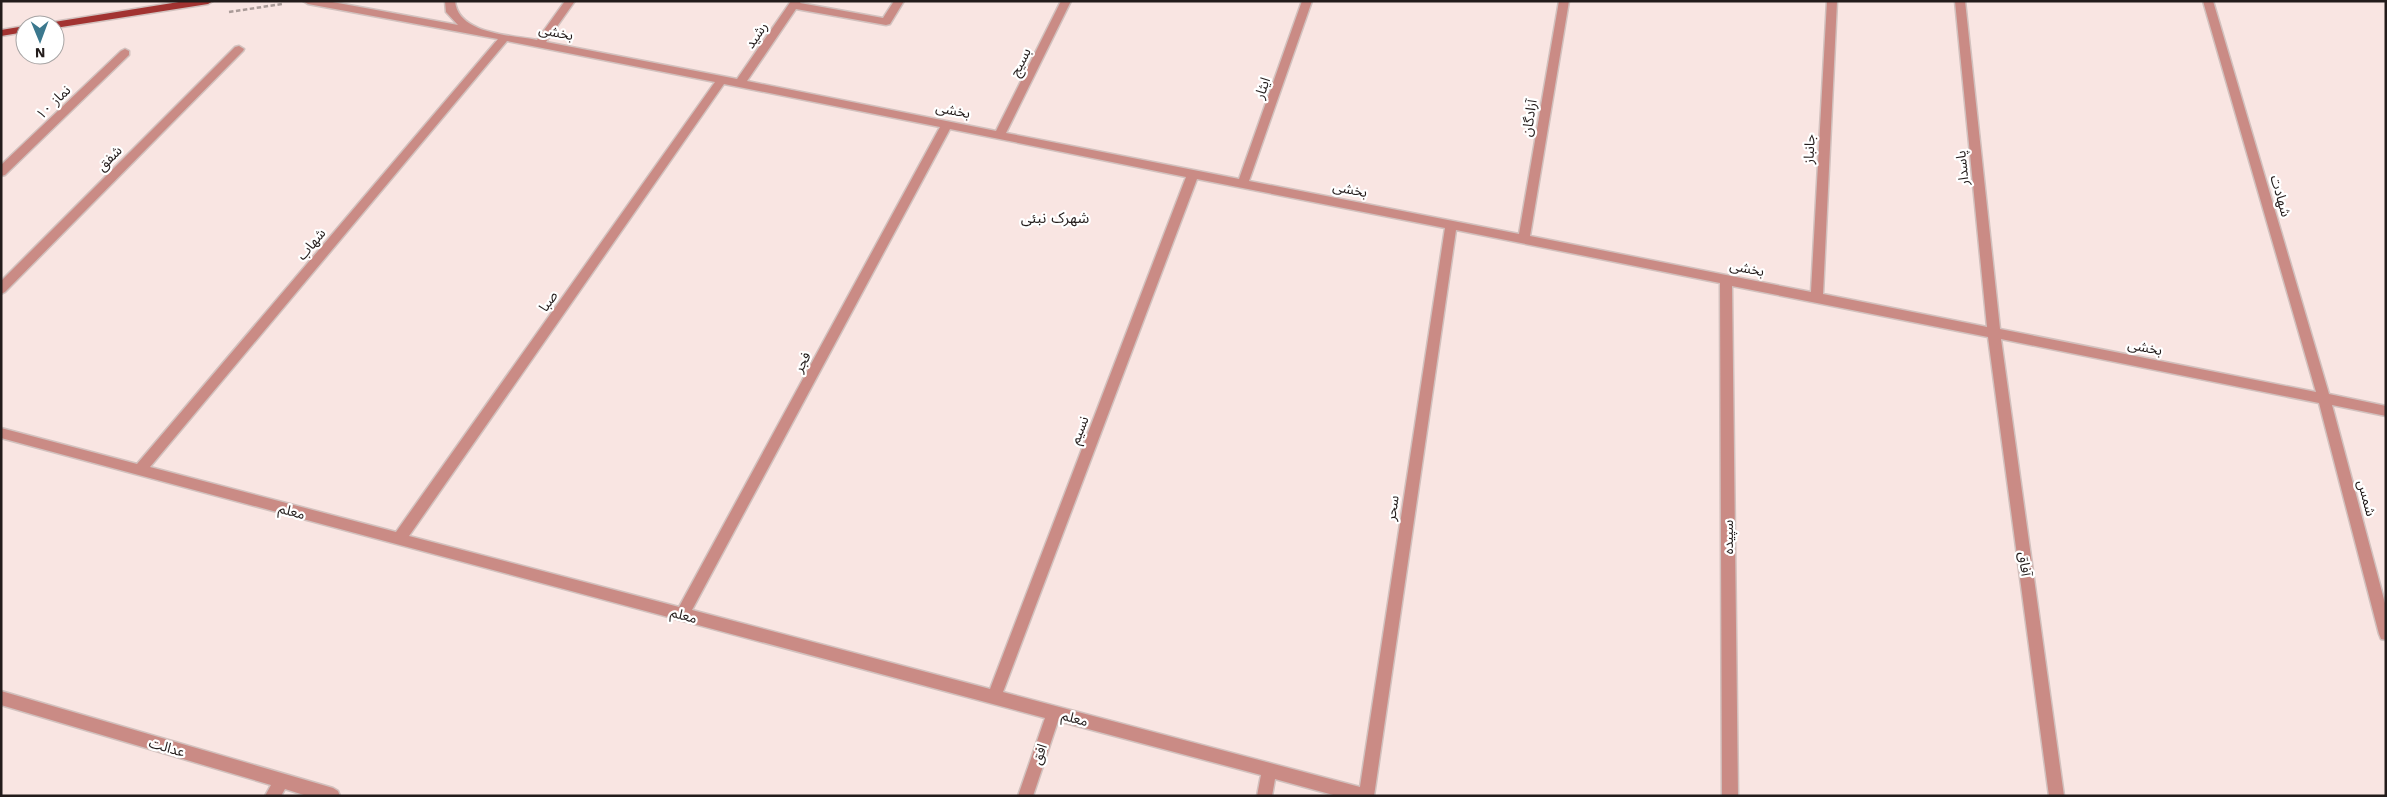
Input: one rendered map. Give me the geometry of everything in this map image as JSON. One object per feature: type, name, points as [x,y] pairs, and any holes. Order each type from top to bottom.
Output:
[{"type":"main road","points":[[65,23],[208,1]]},
{"type":"main road","points":[[1,33],[15,31]]},
{"type":"street","name":"بخشی","points":[[308,1],[505,37],[2386,411]]},
{"type":"street","points":[[450,1],[451,12],[469,30]]},
{"type":"street","points":[[539,44],[570,1]]},
{"type":"street","points":[[794,3],[886,22],[899,1]]},
{"type":"street","name":"بسیج","points":[[999,135],[1066,1]]},
{"type":"street","name":"ایثار","points":[[1243,183],[1306,1]]},
{"type":"street","name":"آزادگان","points":[[1524,240],[1564,1]]},
{"type":"street","name":"جانباز","points":[[1817,298],[1832,1]]},
{"type":"street","name":"پاسدار","points":[[1960,1],[1994,332]]},
{"type":"street","name":"شهادت","points":[[2208,1],[2324,398]]},
{"type":"street","name":"رشید","points":[[740,84],[794,3]]},
{"type":"street","name":"شهاب","points":[[140,470],[505,37]]},
{"type":"street","name":"شفق","points":[[1,289],[239,49]]},
{"type":"street","name":"نماز ۱۰","points":[[1,172],[125,53]]},
{"type":"street","name":"صبا","points":[[399,539],[722,80]]},
{"type":"street","name":"فجر","points":[[683,614],[947,125]]},
{"type":"street","name":"نسیم","points":[[994,697],[1193,174]]},
{"type":"street","name":"سحر","points":[[1366,796],[1451,225]]},
{"type":"street","name":"سپیده","points":[[1726,279],[1730,796]]},
{"type":"street","name":"آفاق","points":[[1994,332],[2057,796]]},
{"type":"street","name":"شمس","points":[[2324,398],[2386,634]]},
{"type":"street","name":"معلم","points":[[1,434],[1366,796]]},
{"type":"street","name":"عدالت","points":[[1,698],[333,796]]},
{"type":"street","name":"افق","points":[[1025,796],[1054,713]]},
{"type":"street","points":[[1264,796],[1270,770]]},
{"type":"street","points":[[272,796],[282,780]]},
{"type":"district","name":"شهرک نبئی","points":[[1055,218]]}]
